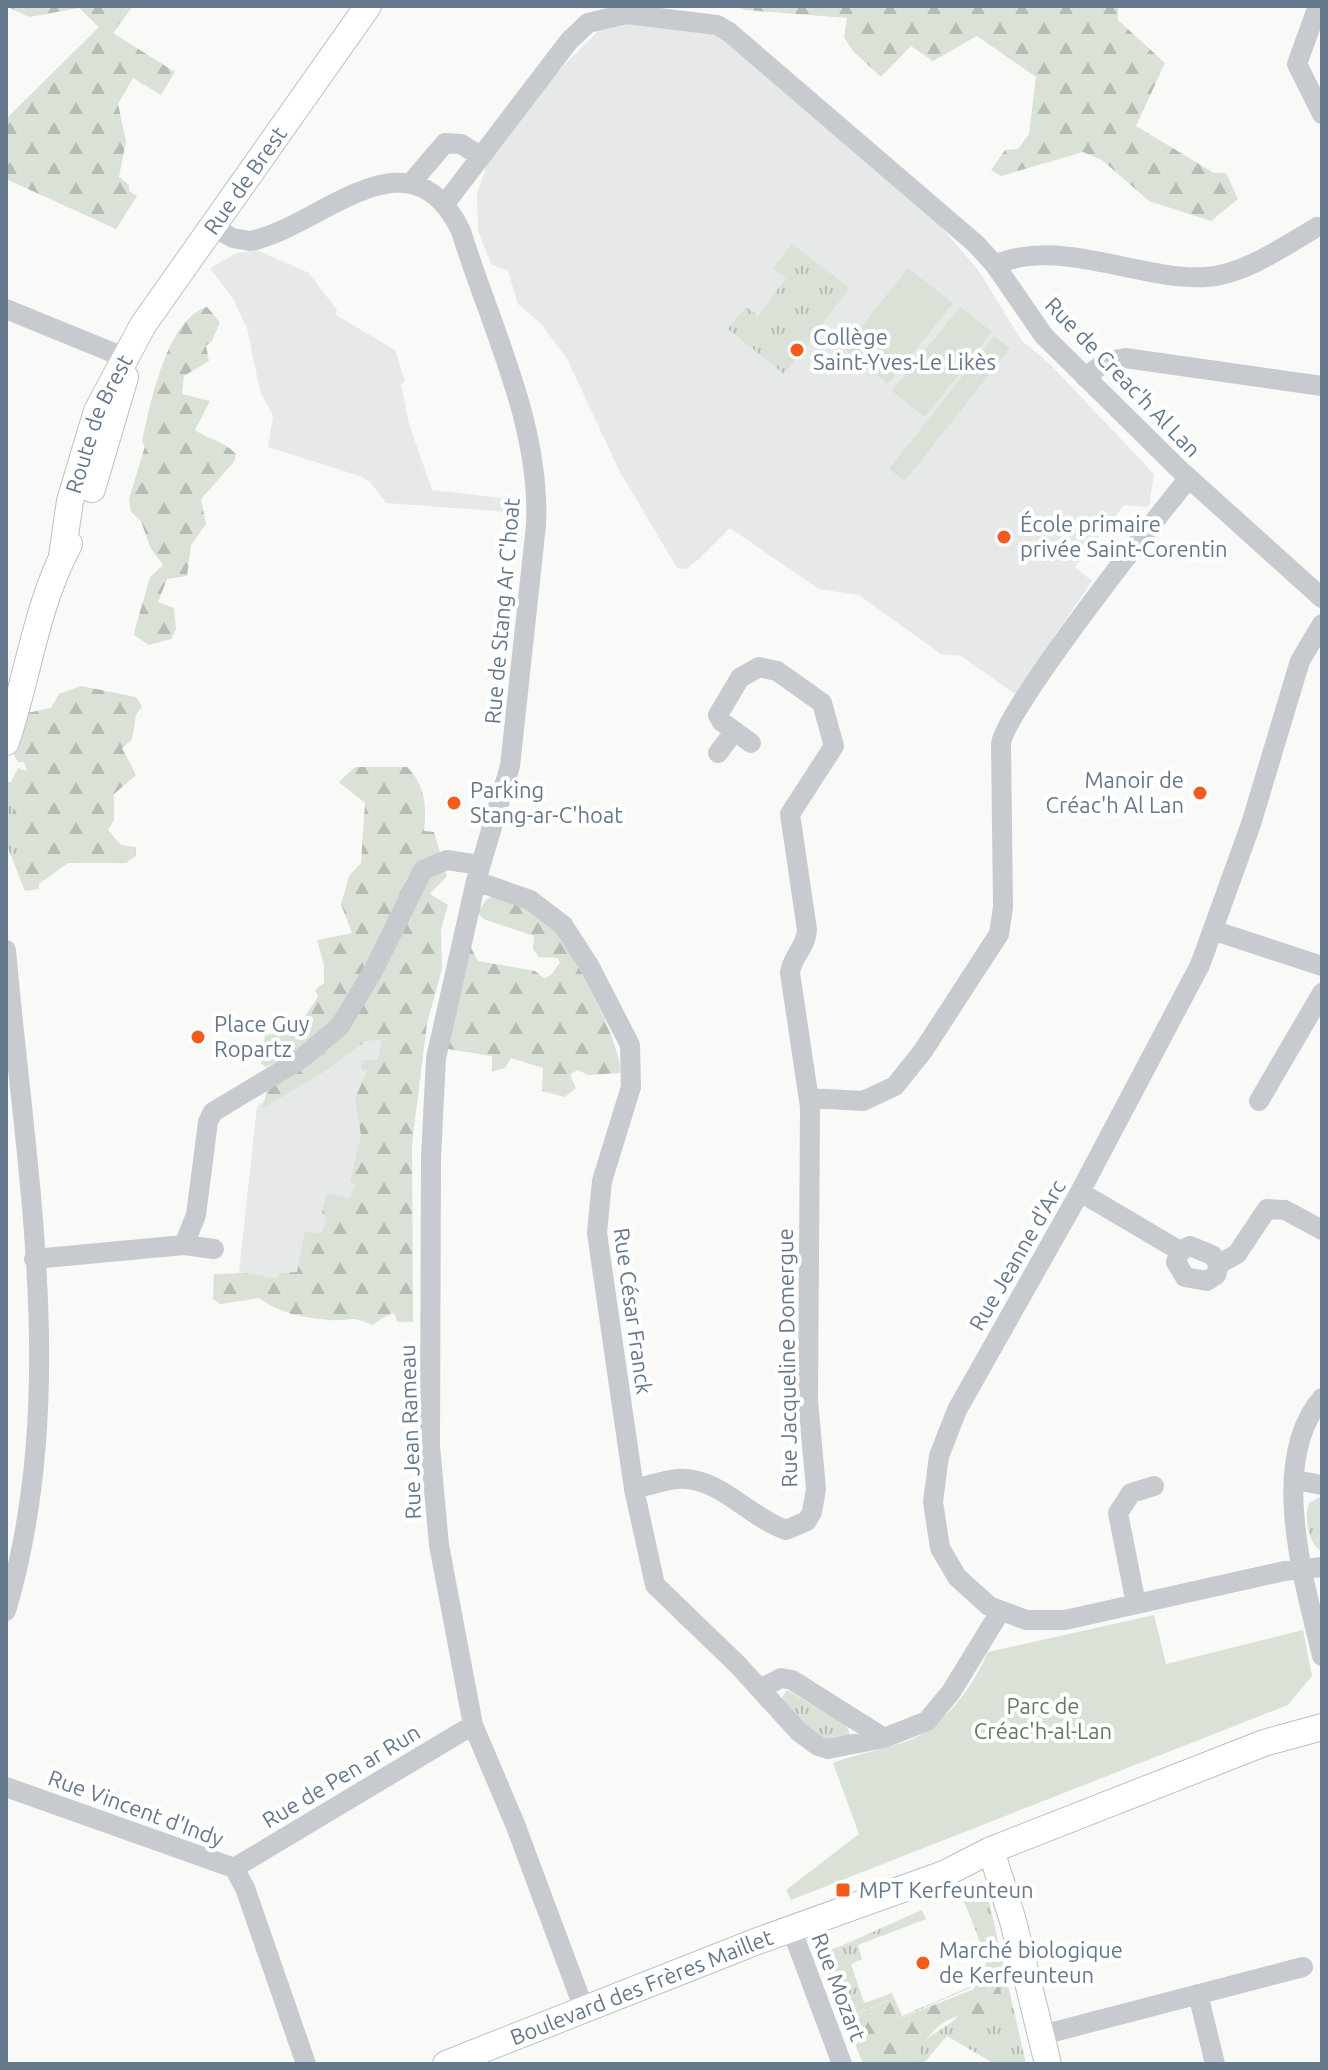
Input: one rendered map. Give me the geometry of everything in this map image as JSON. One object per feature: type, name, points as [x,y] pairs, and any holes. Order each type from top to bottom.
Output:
[{"type":"street","name":"Rue de Brest","points":[[126,358],[153,307],[368,6]]},
{"type":"street","points":[[1318,6],[1297,64],[1322,114]]},
{"type":"street","points":[[444,205],[569,41],[588,23],[626,14],[718,16]]},
{"type":"street","name":"Rue de Creac'h Al Lan","points":[[718,16],[912,186],[995,265],[1036,327],[1085,377],[1189,478],[1322,598]]},
{"type":"street","points":[[210,226],[237,239],[258,239],[368,188],[398,181],[411,183],[440,147],[450,142],[461,144],[480,156]]},
{"type":"street","name":"Rue de Stang Ar C'hoat","points":[[411,183],[444,205],[461,231],[521,410],[538,492],[512,753],[478,873]]},
{"type":"street","points":[[995,265],[1033,254],[1206,277],[1278,250],[1317,227]]},
{"type":"street","points":[[6,309],[126,358]]},
{"type":"street","name":"Route de Brest","points":[[6,742],[18,702],[22,674],[62,556],[92,490],[117,411],[126,358]]},
{"type":"street","points":[[1085,377],[1107,361],[1125,358],[1322,386]]},
{"type":"street","points":[[718,753],[743,737],[722,722],[719,711],[740,678],[759,667],[777,671],[822,703],[833,738],[832,751],[790,814],[807,930],[806,941],[792,961],[790,973],[810,1098],[863,1101],[895,1086],[923,1051],[999,934],[1003,907],[1001,744],[1005,728],[1054,656],[1189,478]]},
{"type":"street","name":"Rue Jeanne d'Arc","points":[[1312,1568],[1052,1622],[1026,1620],[1000,1612],[968,1589],[944,1559],[933,1502],[939,1456],[957,1410],[1080,1192],[1172,1020],[1215,931],[1273,757],[1277,730],[1296,675],[1311,639],[1322,624]]},
{"type":"street","name":"Route de Brest","points":[[6,696],[22,674]]},
{"type":"street","name":"Rue César Franck","points":[[184,1245],[196,1215],[209,1117],[221,1104],[301,1059],[340,1026],[373,971],[423,870],[447,860],[530,900],[563,925],[590,967],[630,1045],[631,1087],[602,1181],[597,1233],[634,1489],[655,1585],[818,1746],[843,1748],[884,1738]]},
{"type":"street","name":"Rue Jean Rameau","points":[[478,873],[443,1023],[433,1090],[430,1446],[436,1521],[473,1725],[515,1824],[584,2009]]},
{"type":"street","points":[[1215,931],[1322,966]]},
{"type":"street","points":[[6,950],[34,1259],[41,1380],[37,1456],[25,1536],[6,1611]]},
{"type":"street","points":[[1259,1101],[1322,993]]},
{"type":"street","name":"Rue Jacqueline Domergue","points":[[634,1489],[672,1480],[692,1480],[720,1492],[786,1530],[800,1526],[812,1512],[816,1489],[808,1401],[810,1098]]},
{"type":"street","points":[[1080,1192],[1180,1251]]},
{"type":"street","points":[[1219,1264],[1198,1247],[1190,1246],[1180,1251],[1176,1262],[1185,1277],[1211,1280],[1219,1264],[1237,1254],[1263,1212],[1273,1207],[1322,1230]]},
{"type":"street","points":[[34,1259],[184,1245],[214,1249]]},
{"type":"street","points":[[1322,1398],[1302,1432],[1294,1532],[1312,1568],[1322,1656]]},
{"type":"street","points":[[1296,1480],[1322,1485]]},
{"type":"street","points":[[1136,1604],[1118,1513],[1131,1493],[1154,1486]]},
{"type":"street","points":[[760,1689],[781,1678],[792,1680],[884,1738],[918,1726],[934,1714],[1000,1612]]},
{"type":"street","name":"Rue de Pen ar Run","points":[[234,1868],[473,1725]]},
{"type":"street","name":"Boulevard des Frères Maillet","points":[[446,2064],[791,1928],[924,1873],[953,1855],[991,1850],[1264,1743],[1322,1727]]},
{"type":"street","name":"Rue Vincent d'Indy","points":[[6,1787],[234,1868],[245,1888],[306,2064]]},
{"type":"street","points":[[991,1850],[1048,2064]]},
{"type":"street","name":"Rue Mozart","points":[[791,1928],[842,2064]]},
{"type":"street","points":[[1042,2035],[1303,1967]]},
{"type":"street","points":[[1198,1994],[1215,2064]]},
{"type":"shaded area","name":"Collège Saint-Yves-Le Likès","points":[[625,21],[724,36],[937,222],[978,270],[1022,341],[1049,363],[1154,474],[1149,507],[1124,505],[1075,567],[1092,581],[1015,694],[961,656],[941,654],[859,595],[819,589],[730,528],[698,560],[686,569],[677,568],[619,470],[567,359],[541,324],[518,304],[508,271],[491,264],[478,231],[477,193],[490,156],[531,99],[601,28]]},
{"type":"shaded area","points":[[257,250],[309,273],[337,310],[336,315],[395,350],[405,381],[401,384],[409,424],[432,490],[510,499],[509,512],[386,503],[370,482],[360,476],[268,447],[273,416],[260,391],[247,328],[233,299],[210,268],[237,253]]},
{"type":"shaded area","points":[[397,992],[401,1313],[364,1321],[237,1291],[257,1106],[310,1069]]},
{"type":"green space","points":[[6,6],[133,6],[113,33],[175,72],[161,95],[133,78],[118,104],[126,141],[119,177],[137,196],[116,229],[6,179],[6,119],[99,27],[79,8],[29,17]]},
{"type":"green space","points":[[738,6],[1118,6],[1118,20],[1165,63],[1136,126],[1214,173],[1226,173],[1238,199],[1211,221],[1149,201],[1102,160],[1083,152],[1001,176],[991,170],[1005,150],[1018,149],[1029,134],[1036,77],[977,36],[933,61],[911,46],[881,77],[853,51],[844,37],[847,18],[745,10]]},
{"type":"green space","points":[[792,244],[850,288],[784,374],[728,329],[746,307],[758,316],[786,278],[773,268]]},
{"type":"green space","points":[[908,268],[953,303],[888,384],[844,349]]},
{"type":"green space","points":[[207,307],[220,322],[212,341],[206,346],[209,361],[184,376],[182,394],[210,401],[195,430],[226,445],[236,454],[234,462],[201,499],[206,524],[191,545],[187,576],[167,579],[158,602],[174,608],[176,629],[171,639],[149,645],[134,635],[135,629],[150,577],[163,565],[150,547],[141,521],[131,512],[129,499],[145,446],[142,442],[162,366],[181,328],[193,315]]},
{"type":"green space","points":[[960,307],[992,332],[925,417],[892,391]]},
{"type":"green space","points":[[994,336],[1010,348],[905,481],[889,469]]},
{"type":"green space","points":[[81,686],[136,697],[142,706],[136,715],[132,740],[122,748],[136,775],[114,794],[114,820],[108,830],[121,845],[136,847],[136,856],[126,863],[68,863],[39,884],[29,882],[17,863],[29,861],[25,842],[14,837],[12,830],[17,794],[27,771],[24,762],[18,762],[13,753],[27,713],[51,708],[59,694]]},
{"type":"green space","points":[[355,767],[407,767],[418,781],[423,796],[424,831],[434,832],[447,876],[430,894],[448,905],[441,929],[442,969],[427,1024],[412,1144],[413,1322],[397,1322],[394,1311],[372,1325],[354,1319],[329,1320],[301,1316],[283,1311],[259,1298],[220,1304],[213,1299],[214,1274],[244,1273],[275,1278],[281,1273],[297,1272],[305,1231],[321,1234],[327,1218],[322,1212],[327,1194],[350,1198],[355,1184],[350,1181],[361,1136],[355,1099],[367,1071],[361,1069],[361,1061],[378,1059],[382,1040],[366,1041],[327,1070],[262,1109],[268,1086],[290,1056],[266,1067],[261,1064],[265,1035],[295,1031],[318,997],[315,990],[324,983],[324,965],[317,940],[352,933],[341,904],[349,876],[361,863],[365,803],[339,782]]},
{"type":"green space","points":[[18,768],[27,771],[17,797],[17,807],[29,861],[18,863],[29,882],[39,884],[39,889],[25,891],[6,843],[6,782],[11,782]]},
{"type":"green space","points":[[501,894],[541,918],[562,939],[605,1021],[614,1042],[620,1073],[589,1075],[577,1070],[570,1075],[576,1088],[565,1097],[542,1091],[543,1068],[511,1058],[505,1068],[492,1072],[492,1056],[448,1049],[457,983],[470,946],[478,961],[535,971],[544,978],[551,975],[560,962],[557,958],[539,957],[533,949],[534,936],[483,919],[477,912],[487,899]]},
{"type":"green space","points":[[1322,1496],[1322,1550],[1319,1550],[1310,1534],[1307,1515],[1309,1503]]},
{"type":"green space","name":"Parc de Créac'h-al-Lan","points":[[1154,1615],[1166,1664],[1303,1630],[1312,1676],[1288,1705],[791,1900],[786,1890],[859,1834],[833,1763],[905,1742],[932,1728],[965,1693],[988,1652]]},
{"type":"green space","points":[[787,1690],[846,1725],[850,1734],[847,1739],[822,1740],[780,1701]]},
{"type":"green space","points":[[975,1889],[985,1894],[989,1901],[1026,2064],[995,2064],[947,2036],[923,2064],[914,2064],[923,2044],[960,2014],[975,1986],[898,2019],[889,2000],[858,2013],[843,2012],[820,1955],[829,1945],[832,1949],[841,1946],[922,1910],[926,1919],[858,1945],[862,1959],[851,1964],[864,2003],[892,1993],[902,2016],[981,1982],[978,1968],[988,1962],[961,1894]]},
{"type":"green space","points":[[997,1980],[1010,2022],[972,2015],[952,2018],[931,2034],[914,2064],[863,2064],[843,2012],[859,2013],[890,2000],[898,2019]]},
{"type":"place","name":"Collège Saint-Yves-Le Likès","points":[[797,350]]},
{"type":"place","name":"École primaire privée Saint-Corentin","points":[[1004,537]]},
{"type":"place","name":"Manoir de Créac'h Al Lan","points":[[1200,793]]},
{"type":"place","name":"Parking Stang-ar-C'hoat","points":[[454,803]]},
{"type":"place","name":"Place Guy Ropartz","points":[[198,1037]]},
{"type":"place","name":"MPT Kerfeunteun","points":[[843,1890]]},
{"type":"place","name":"Marché biologique de Kerfeunteun","points":[[923,1963]]}]
